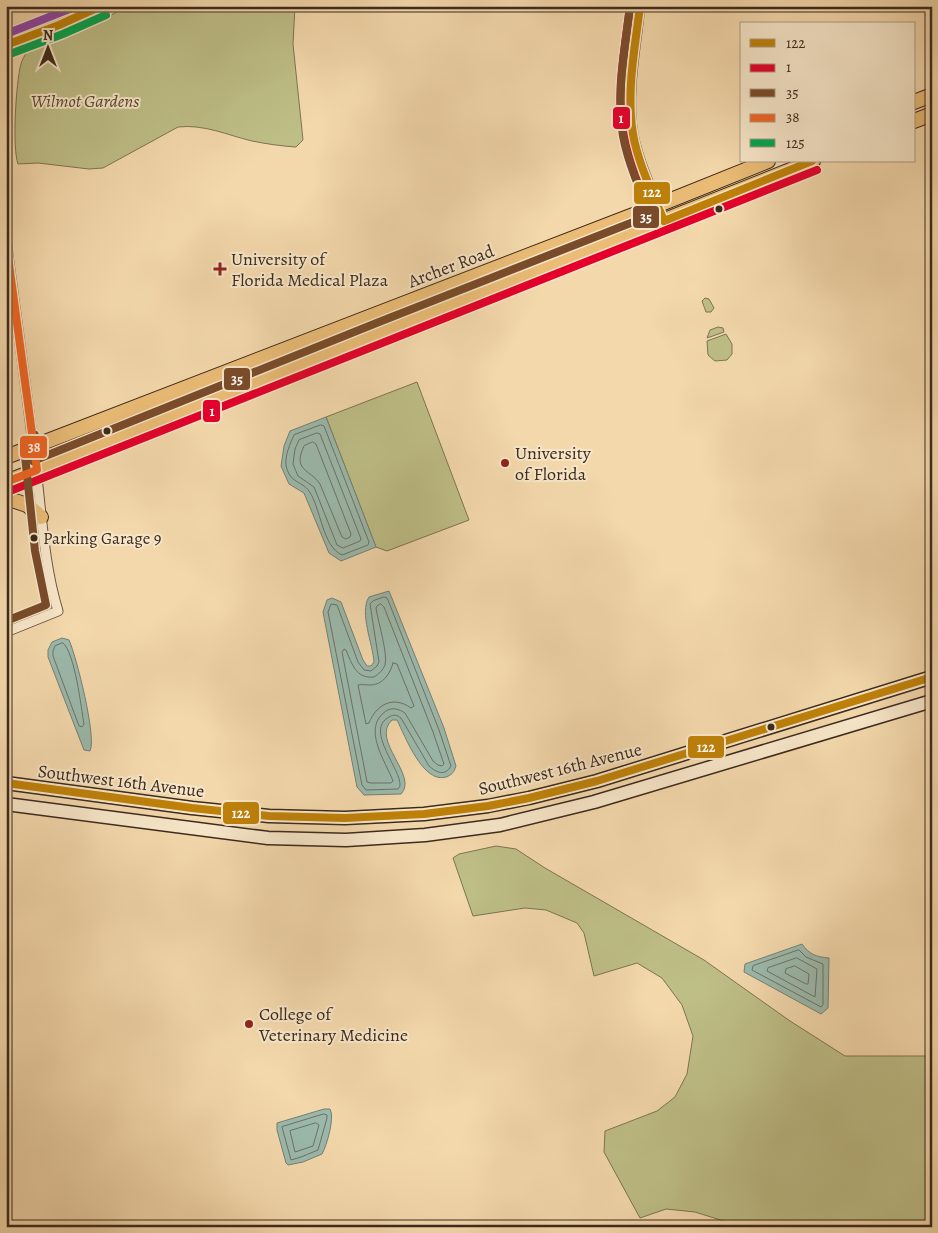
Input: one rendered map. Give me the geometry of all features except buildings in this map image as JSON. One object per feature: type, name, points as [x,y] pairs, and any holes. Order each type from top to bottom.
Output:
[{"type":"main road","points":[[916,101],[932,95]]},
{"type":"main road","points":[[916,120],[932,114]]},
{"type":"main road","name":"Archer Road","points":[[6,457],[658,206],[766,162]]},
{"type":"main road","name":"Archer Road","points":[[6,482],[811,162]]},
{"type":"main road","points":[[6,498],[27,505],[42,518]]},
{"type":"main road","name":"Southwest 16th Avenue","points":[[6,783],[192,808],[269,816],[345,818],[424,814],[488,806],[529,798],[597,780],[932,677]]},
{"type":"main road","points":[[6,804],[268,838],[346,840],[425,835],[500,825],[594,802],[932,701]]},
{"type":"street","points":[[6,44],[59,25],[102,6]]},
{"type":"street","points":[[640,6],[631,88],[632,116],[637,150],[664,221]]},
{"type":"street","points":[[6,240],[34,446],[46,560],[58,611],[6,632]]},
{"type":"green space","name":"Wilmot Gardens","points":[[129,6],[295,6],[293,44],[303,140],[296,147],[285,146],[252,141],[188,126],[178,127],[103,168],[89,169],[38,163],[18,164],[15,144],[16,99],[21,63],[26,53],[73,34]]},
{"type":"green space","points":[[705,298],[709,299],[714,308],[711,312],[706,312],[702,301]]},
{"type":"green space","points":[[718,327],[723,328],[724,332],[707,338],[710,330]]},
{"type":"green space","points":[[726,334],[732,344],[732,354],[727,360],[715,361],[708,355],[707,341]]},
{"type":"green space","points":[[417,382],[469,520],[387,551],[376,547],[326,417]]},
{"type":"green space","points":[[496,846],[516,849],[545,868],[704,960],[790,1021],[845,1056],[932,1056],[932,1227],[743,1227],[695,1212],[666,1209],[640,1218],[604,1152],[605,1131],[657,1111],[675,1097],[687,1074],[693,1036],[682,1005],[662,978],[637,963],[594,976],[584,933],[577,923],[546,910],[525,908],[473,916],[453,858],[459,854]]},
{"type":"water","points":[[326,417],[376,547],[341,561],[329,553],[304,493],[289,484],[281,466],[284,446],[290,431]]},
{"type":"water","points":[[389,591],[444,728],[456,766],[452,773],[446,777],[438,777],[430,773],[416,757],[397,720],[392,720],[387,728],[387,737],[404,778],[405,786],[401,794],[364,795],[357,787],[323,612],[327,600],[332,598],[341,602],[363,660],[367,666],[371,666],[374,662],[366,620],[366,604],[369,597]]},
{"type":"water","points":[[62,638],[69,640],[81,678],[91,730],[90,751],[84,750],[48,657],[48,650],[52,642]]},
{"type":"water","points":[[802,944],[813,954],[829,958],[828,1008],[821,1014],[744,972],[745,964]]},
{"type":"water","points":[[324,1109],[330,1109],[332,1118],[322,1154],[303,1162],[288,1165],[277,1130],[277,1123]]},
{"type":"transit line","points":[[6,34],[77,6]]},
{"type":"transit line","name":"122","points":[[6,45],[59,25],[101,6]]},
{"type":"transit line","name":"1","points":[[630,6],[622,72],[621,121],[637,182],[655,225]]},
{"type":"transit line","name":"35","points":[[33,461],[651,215],[628,156],[621,120],[622,71],[630,6]]},
{"type":"transit line","name":"122","points":[[640,6],[632,70],[631,118],[638,156],[664,221],[810,162]]},
{"type":"transit line","name":"125","points":[[10,54],[106,15]]},
{"type":"transit line","name":"1","points":[[10,491],[817,170]]},
{"type":"transit line","name":"38","points":[[6,242],[37,470],[6,482]]},
{"type":"transit line","name":"35","points":[[6,621],[46,605],[35,551],[24,446],[27,439],[35,435]]},
{"type":"transit line","name":"122","points":[[6,783],[192,808],[269,816],[345,818],[424,814],[488,806],[597,781],[932,677]]},
{"type":"place","name":"University of Florida Medical Plaza","points":[[220,269]]},
{"type":"place","name":"University of Florida","points":[[505,463]]},
{"type":"place","name":"Parking Garage 9","points":[[34,538]]},
{"type":"place","name":"College of Veterinary Medicine","points":[[249,1024]]}]
